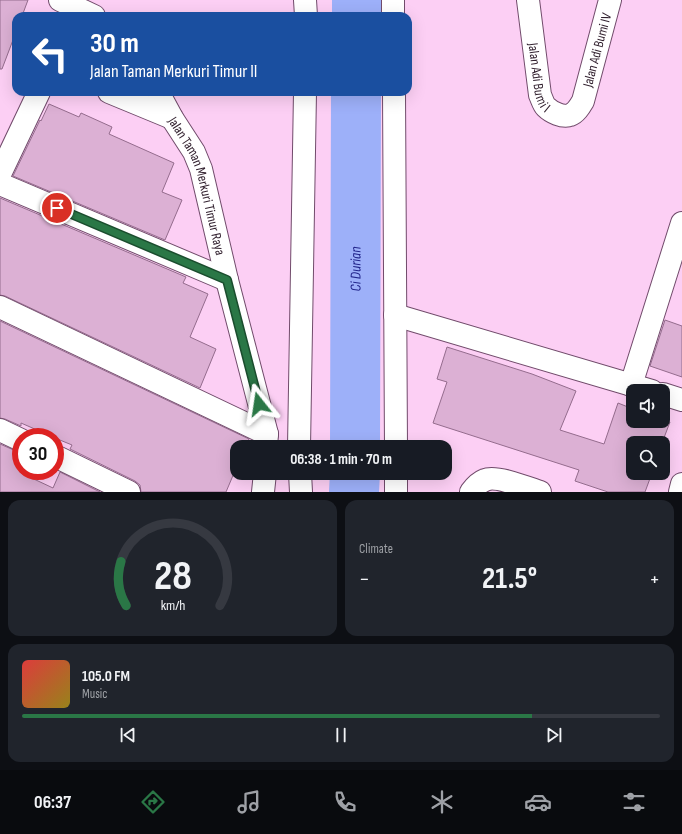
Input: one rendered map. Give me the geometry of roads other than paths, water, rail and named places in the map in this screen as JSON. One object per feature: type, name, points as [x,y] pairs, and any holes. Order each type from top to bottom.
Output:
[{"type":"street","points":[[306,0],[306,12]]},
{"type":"street","points":[[393,0],[393,12]]},
{"type":"street","name":"Jalan Adi Bumi I","points":[[528,0],[540,95],[543,102],[546,107],[553,112],[570,116],[577,111],[583,101]]},
{"type":"street","name":"Jalan Adi Bumi IV","points":[[583,101],[610,0]]},
{"type":"street","points":[[0,174],[37,96]]},
{"type":"street","points":[[119,96],[172,118]]},
{"type":"street","name":"Jalan Taman Merkuri Timur Raya","points":[[160,96],[172,118],[194,152],[201,169],[266,440]]},
{"type":"street","points":[[299,440],[305,96]]},
{"type":"street","points":[[394,96],[396,440]]},
{"type":"street","points":[[0,184],[227,280]]},
{"type":"street","points":[[631,384],[682,223]]},
{"type":"street","points":[[0,307],[264,440]]},
{"type":"street","points":[[395,315],[628,384]]},
{"type":"street","points":[[670,396],[682,400]]},
{"type":"street","points":[[0,430],[12,436]]},
{"type":"street","points":[[64,460],[129,492]]},
{"type":"street","points":[[471,492],[485,480],[491,479],[500,480],[540,492]]},
{"type":"street","points":[[263,492],[264,480]]},
{"type":"street","points":[[300,480],[301,492]]},
{"type":"street","points":[[396,480],[396,492]]},
{"type":"street","points":[[680,492],[682,484]]},
{"type":"waterway","name":"Ci Durian","points":[[357,0],[357,12]]},
{"type":"waterway","name":"Ci Durian","points":[[355,440],[356,96]]},
{"type":"waterway","name":"Ci Durian","points":[[354,492],[355,480]]}]
